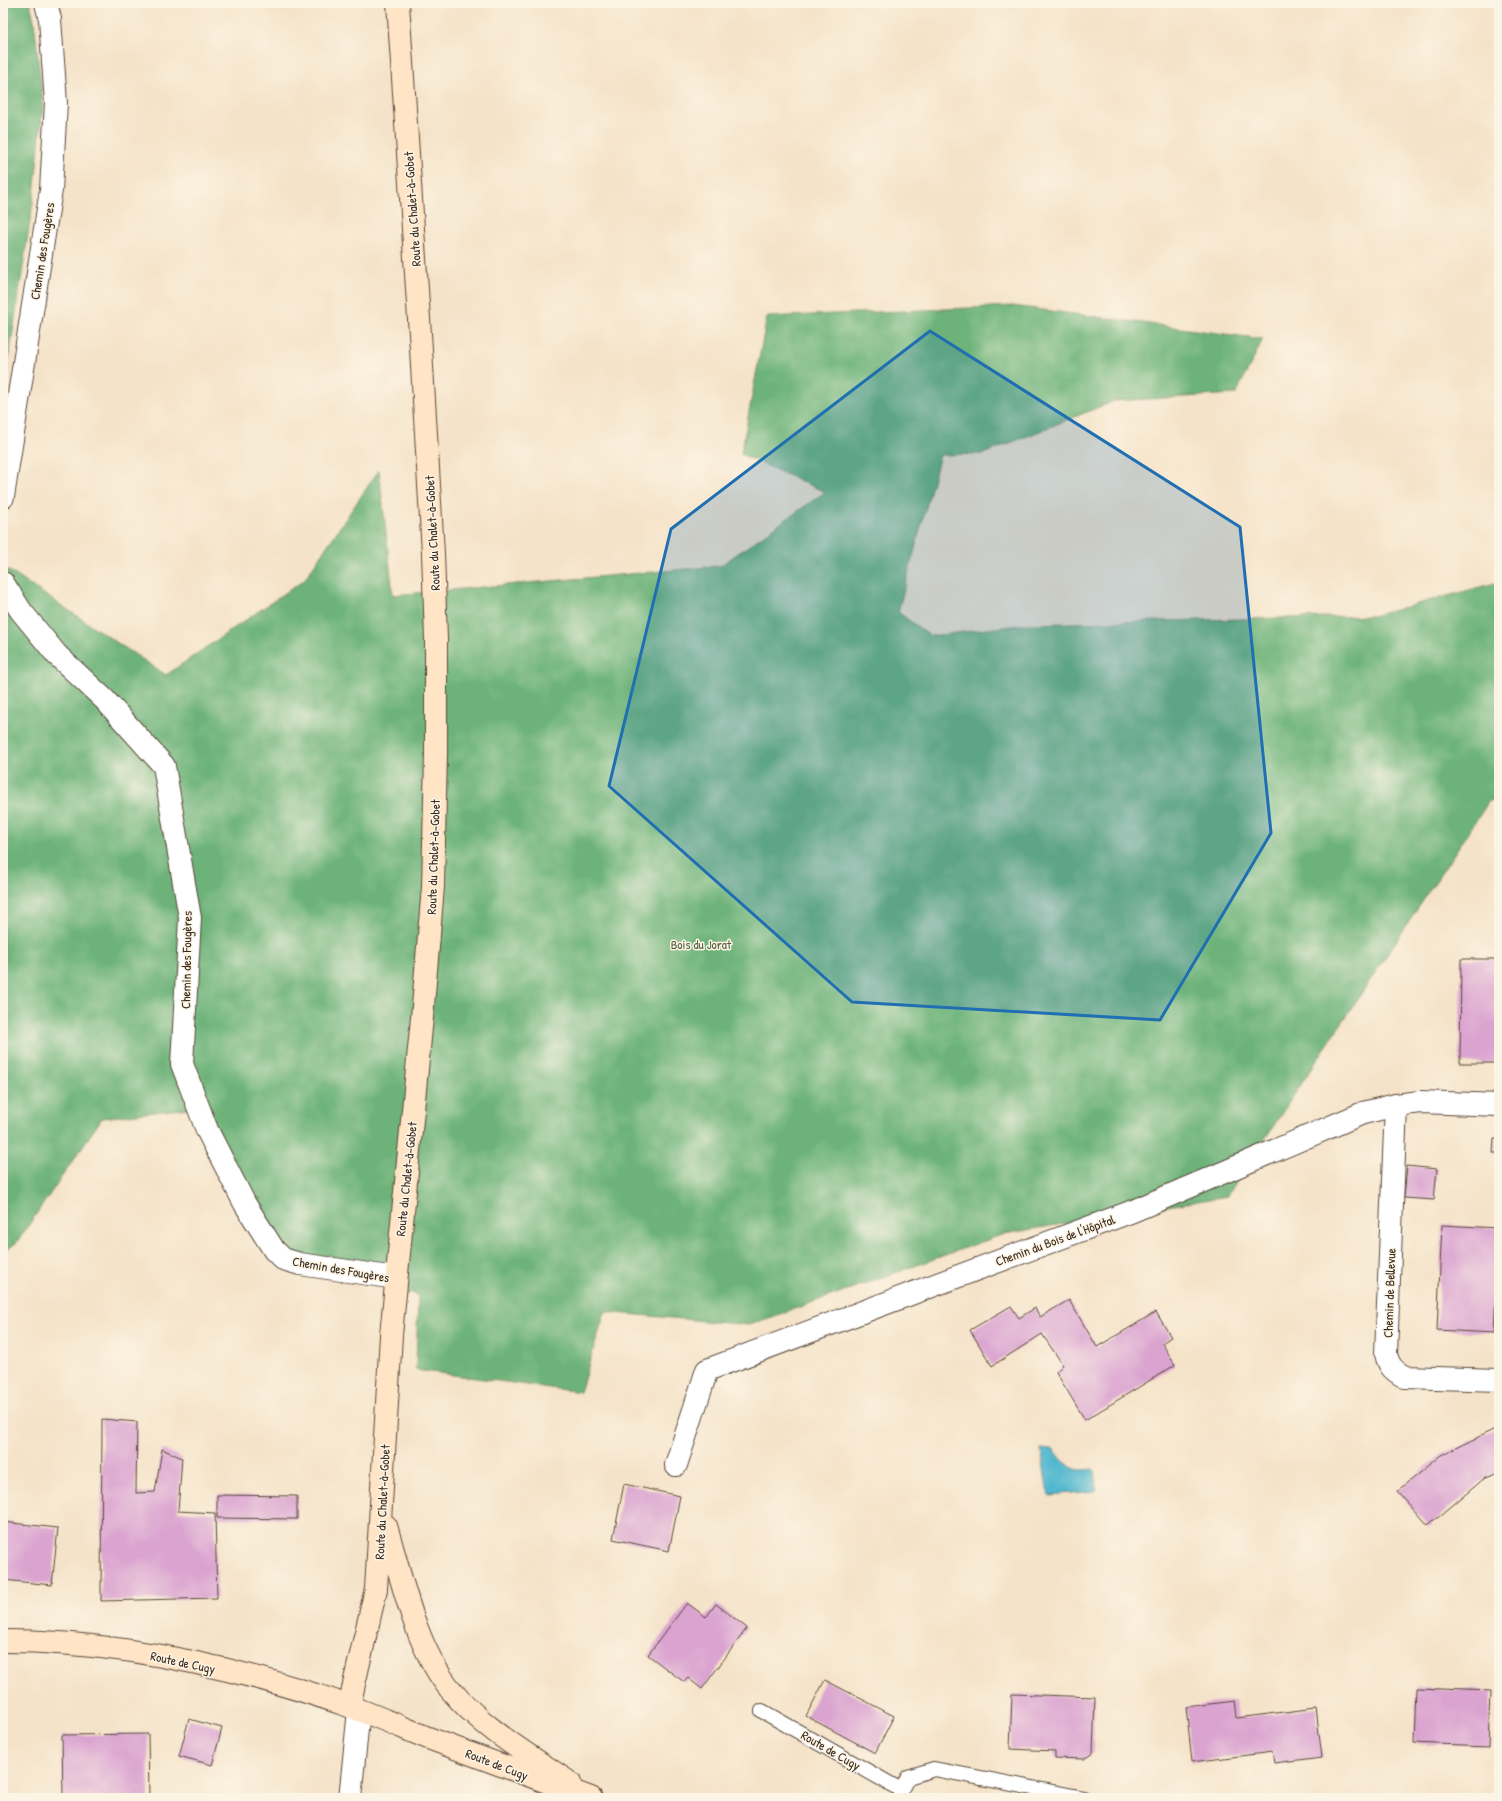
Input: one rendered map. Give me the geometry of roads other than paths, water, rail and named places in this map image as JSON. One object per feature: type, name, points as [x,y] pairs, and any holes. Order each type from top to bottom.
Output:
[{"type":"main road","name":"Route du Chalet-à-Gobet","points":[[354,1708],[376,1589],[382,1513],[391,1334],[422,1018],[433,887],[436,754],[436,639],[433,553],[398,3]]},
{"type":"main road","points":[[382,1513],[419,1636],[435,1667],[451,1690],[472,1711],[497,1732],[592,1798]]},
{"type":"main road","name":"Route de Cugy","points":[[3,1641],[53,1642],[132,1651],[178,1660],[266,1681],[354,1708],[423,1736],[592,1798]]},
{"type":"street","name":"Chemin des Fougères","points":[[3,497],[51,190],[56,104],[50,19],[46,3]]},
{"type":"street","name":"Chemin des Fougères","points":[[3,583],[21,611],[57,655],[105,700],[164,766],[190,918],[182,1064],[207,1130],[245,1204],[274,1250],[283,1259],[300,1264],[396,1278]]},
{"type":"street","name":"Chemin du Bois de l'Hôpital","points":[[676,1465],[708,1370],[1133,1211],[1364,1113],[1396,1105],[1420,1102],[1499,1105]]},
{"type":"street","name":"Chemin de Bellevue","points":[[1396,1105],[1386,1354],[1388,1363],[1393,1371],[1405,1377],[1499,1380]]},
{"type":"street","points":[[350,1798],[354,1708]]},
{"type":"lane","name":"Route de Cugy","points":[[762,1711],[901,1794],[908,1777],[934,1769],[1084,1798]]},
{"type":"water","points":[[1041,1449],[1054,1450],[1070,1467],[1074,1469],[1093,1469],[1095,1471],[1097,1489],[1095,1491],[1050,1495],[1047,1489]]},
{"type":"park label","name":"Bois du Jorat","points":[[701,944]]}]
